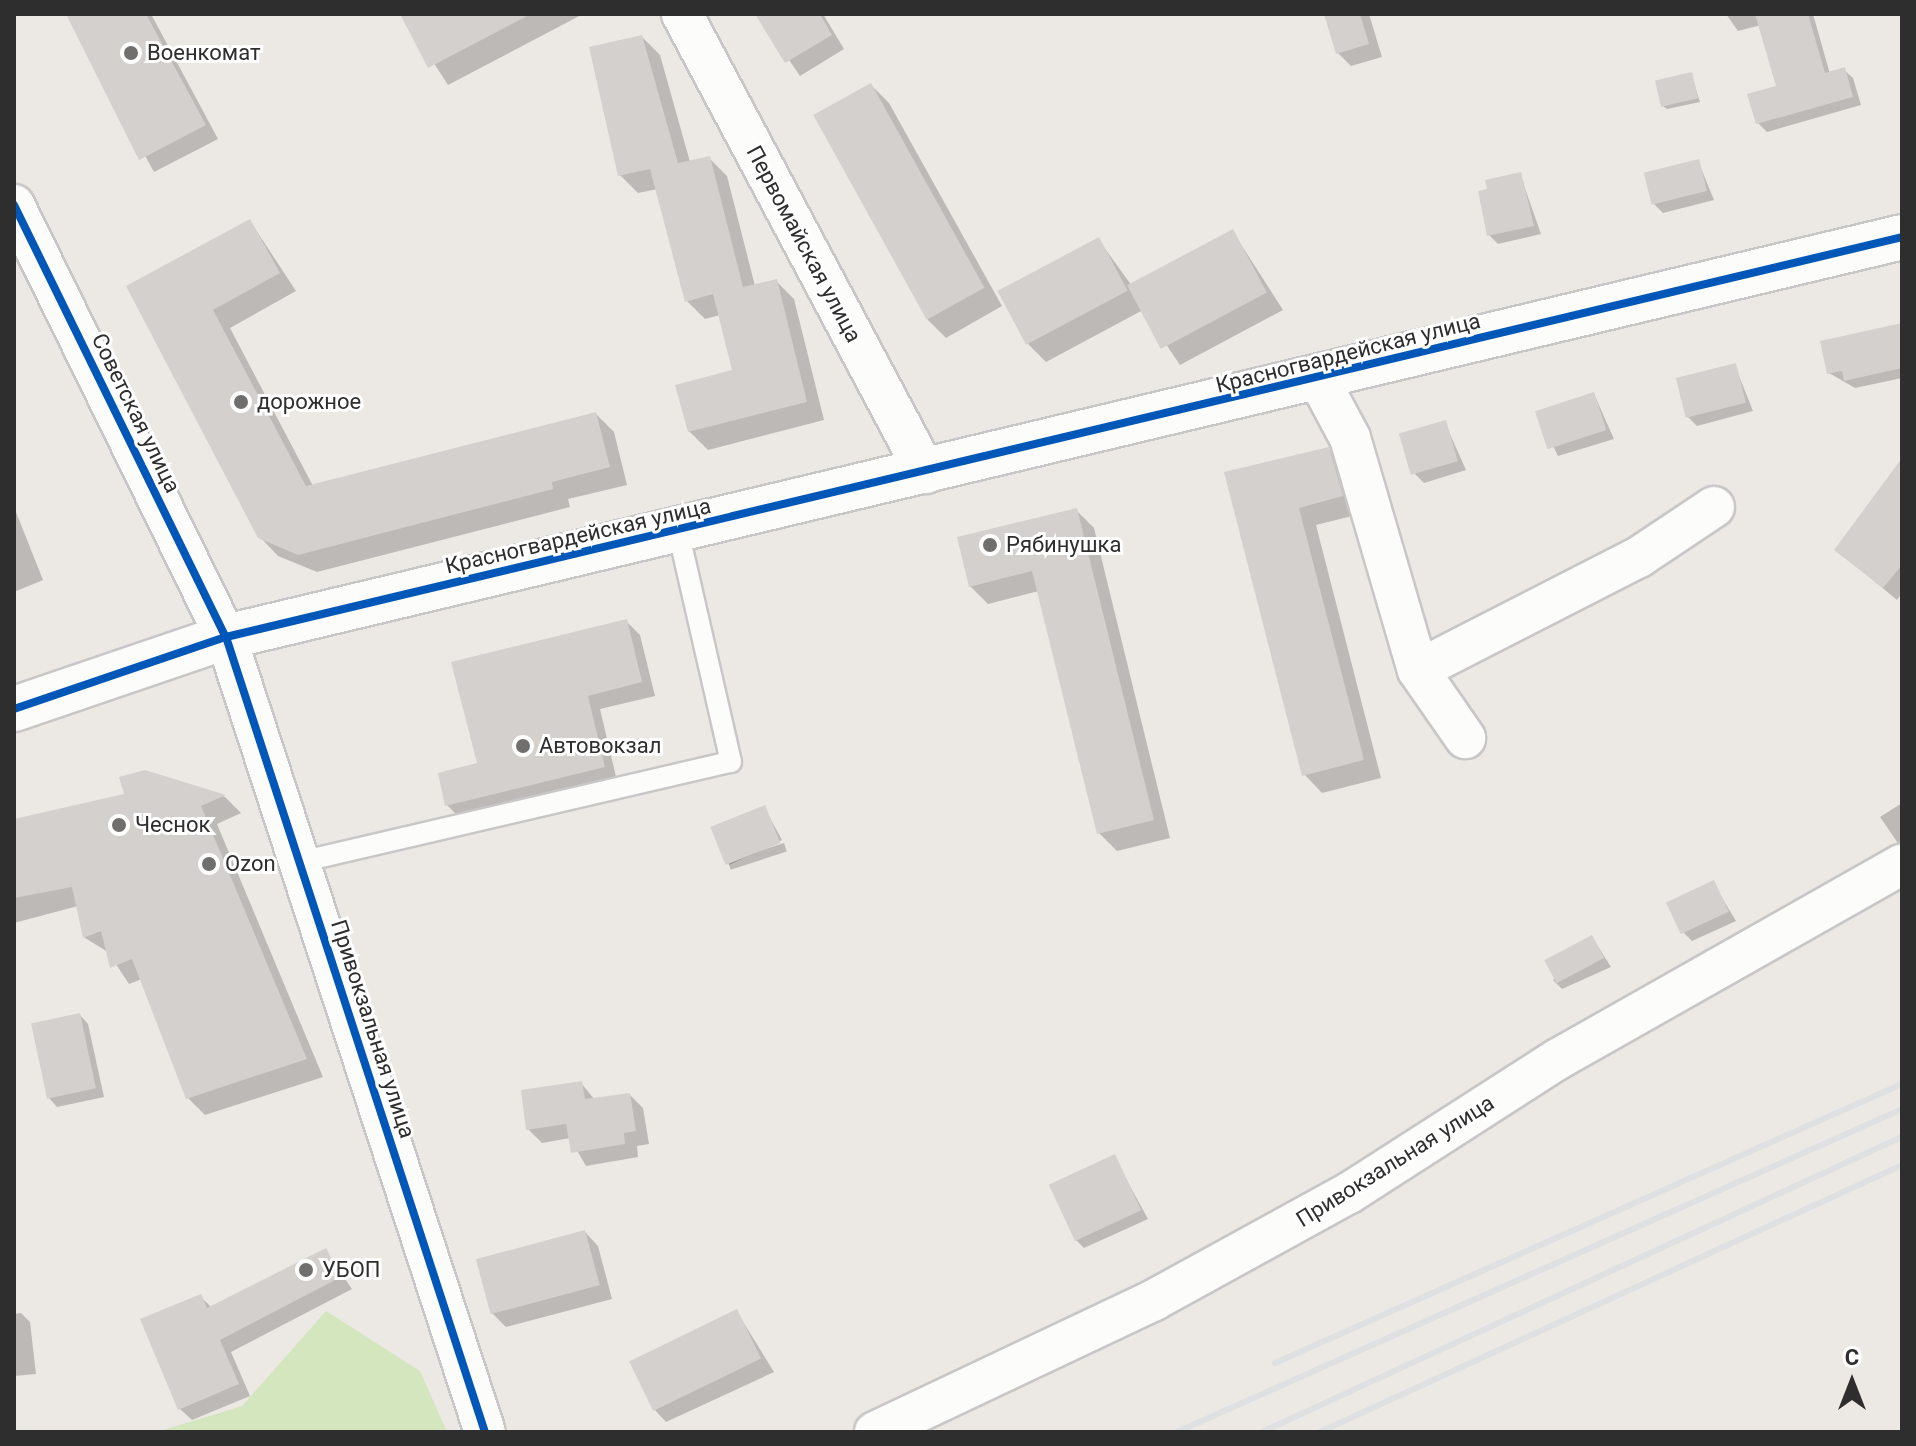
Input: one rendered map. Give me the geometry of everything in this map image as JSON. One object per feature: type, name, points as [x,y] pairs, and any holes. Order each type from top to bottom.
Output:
[{"type":"street","name":"Первомайская улица","points":[[682,14],[926,473]]},
{"type":"street","name":"Советская улица","points":[[14,205],[226,637]]},
{"type":"street","name":"Красногвардейская улица","points":[[14,709],[226,637],[926,473],[1902,237]]},
{"type":"street","points":[[1318,378],[1350,438],[1418,670],[1465,738]]},
{"type":"street","points":[[1418,670],[1639,557],[1714,507]]},
{"type":"street","name":"Привокзальная улица","points":[[226,637],[485,1432]]},
{"type":"street","name":"Привокзальная улица","points":[[875,1432],[1154,1300],[1321,1208],[1558,1059],[1902,864]]},
{"type":"lane","points":[[300,862],[731,762],[678,531]]},
{"type":"green space","points":[[326,1311],[420,1371],[447,1432],[157,1432],[242,1406]]},
{"type":"building","points":[[66,14],[146,14],[206,125],[139,160]]},
{"type":"building","points":[[400,14],[531,14],[428,68]]},
{"type":"building","points":[[755,14],[820,14],[832,35],[785,63]]},
{"type":"building","points":[[1324,14],[1360,14],[1369,44],[1336,54]]},
{"type":"building","points":[[1755,14],[1808,14],[1825,73],[1845,67],[1853,97],[1756,124],[1747,94],[1776,86]]},
{"type":"building","points":[[642,35],[678,163],[710,156],[743,287],[777,279],[807,402],[688,432],[675,385],[732,370],[713,294],[685,302],[650,169],[618,176],[589,47]]},
{"type":"building","points":[[1692,72],[1698,98],[1661,107],[1655,81]]},
{"type":"building","points":[[871,83],[984,288],[927,320],[813,115]]},
{"type":"building","points":[[1699,159],[1707,191],[1652,205],[1644,173]]},
{"type":"building","points":[[1521,172],[1534,226],[1487,236],[1478,191],[1487,189],[1485,180]]},
{"type":"building","points":[[250,219],[280,273],[213,310],[306,486],[596,412],[610,467],[552,482],[553,489],[298,555],[258,538],[126,286]]},
{"type":"building","points":[[1233,229],[1267,293],[1161,349],[1127,285]]},
{"type":"building","points":[[1099,237],[1128,291],[1026,345],[997,291]]},
{"type":"building","points":[[1902,323],[1902,368],[1844,381],[1842,371],[1827,374],[1820,341]]},
{"type":"building","points":[[1736,363],[1746,403],[1686,418],[1676,378]]},
{"type":"building","points":[[1594,392],[1606,430],[1547,449],[1535,411]]},
{"type":"building","points":[[1446,420],[1458,461],[1411,475],[1399,434]]},
{"type":"building","points":[[1329,447],[1343,496],[1299,508],[1364,760],[1302,776],[1224,472]]},
{"type":"building","points":[[1902,458],[1902,565],[1883,588],[1834,550]]},
{"type":"building","points":[[1077,508],[1154,820],[1097,834],[1032,571],[969,587],[957,537]]},
{"type":"building","points":[[627,619],[642,682],[588,696],[605,767],[445,806],[438,773],[477,763],[451,662]]},
{"type":"building","points":[[145,770],[226,795],[201,806],[307,1059],[186,1099],[132,959],[110,968],[101,931],[83,938],[72,887],[14,898],[14,819],[124,794],[119,777]]},
{"type":"building","points":[[765,805],[780,843],[726,865],[710,827]]},
{"type":"building","points":[[1714,880],[1729,912],[1681,934],[1666,902]]},
{"type":"building","points":[[1592,935],[1604,958],[1557,983],[1544,960]]},
{"type":"building","points":[[80,1013],[96,1088],[47,1099],[31,1023]]},
{"type":"building","points":[[582,1081],[585,1099],[630,1093],[636,1131],[624,1133],[625,1144],[571,1153],[566,1124],[526,1130],[521,1090]]},
{"type":"building","points":[[1115,1154],[1141,1210],[1075,1241],[1049,1185]]},
{"type":"building","points":[[585,1230],[600,1285],[491,1314],[476,1259]]},
{"type":"building","points":[[326,1248],[341,1277],[220,1340],[239,1384],[178,1410],[140,1319],[201,1294],[207,1308]]},
{"type":"building","points":[[737,1309],[761,1358],[653,1411],[629,1362]]},
{"type":"railway","points":[[1275,1363],[1902,1084]]},
{"type":"railway","points":[[1177,1432],[1902,1109]]},
{"type":"railway","points":[[1262,1432],[1902,1137]]},
{"type":"railway","points":[[1320,1432],[1902,1165]]},
{"type":"cycle path","points":[[14,205],[226,637],[485,1432]]},
{"type":"cycle path","points":[[14,709],[226,637],[1902,237]]},
{"type":"place","name":"Военкомат","points":[[131,53]]},
{"type":"place","name":"дорожное","points":[[241,402]]},
{"type":"place","name":"Рябинушка","points":[[990,545]]},
{"type":"place","name":"Автовокзал","points":[[523,746]]},
{"type":"place","name":"Чеснок","points":[[119,825]]},
{"type":"place","name":"Ozon","points":[[209,864]]},
{"type":"place","name":"УБОП","points":[[306,1270]]}]
